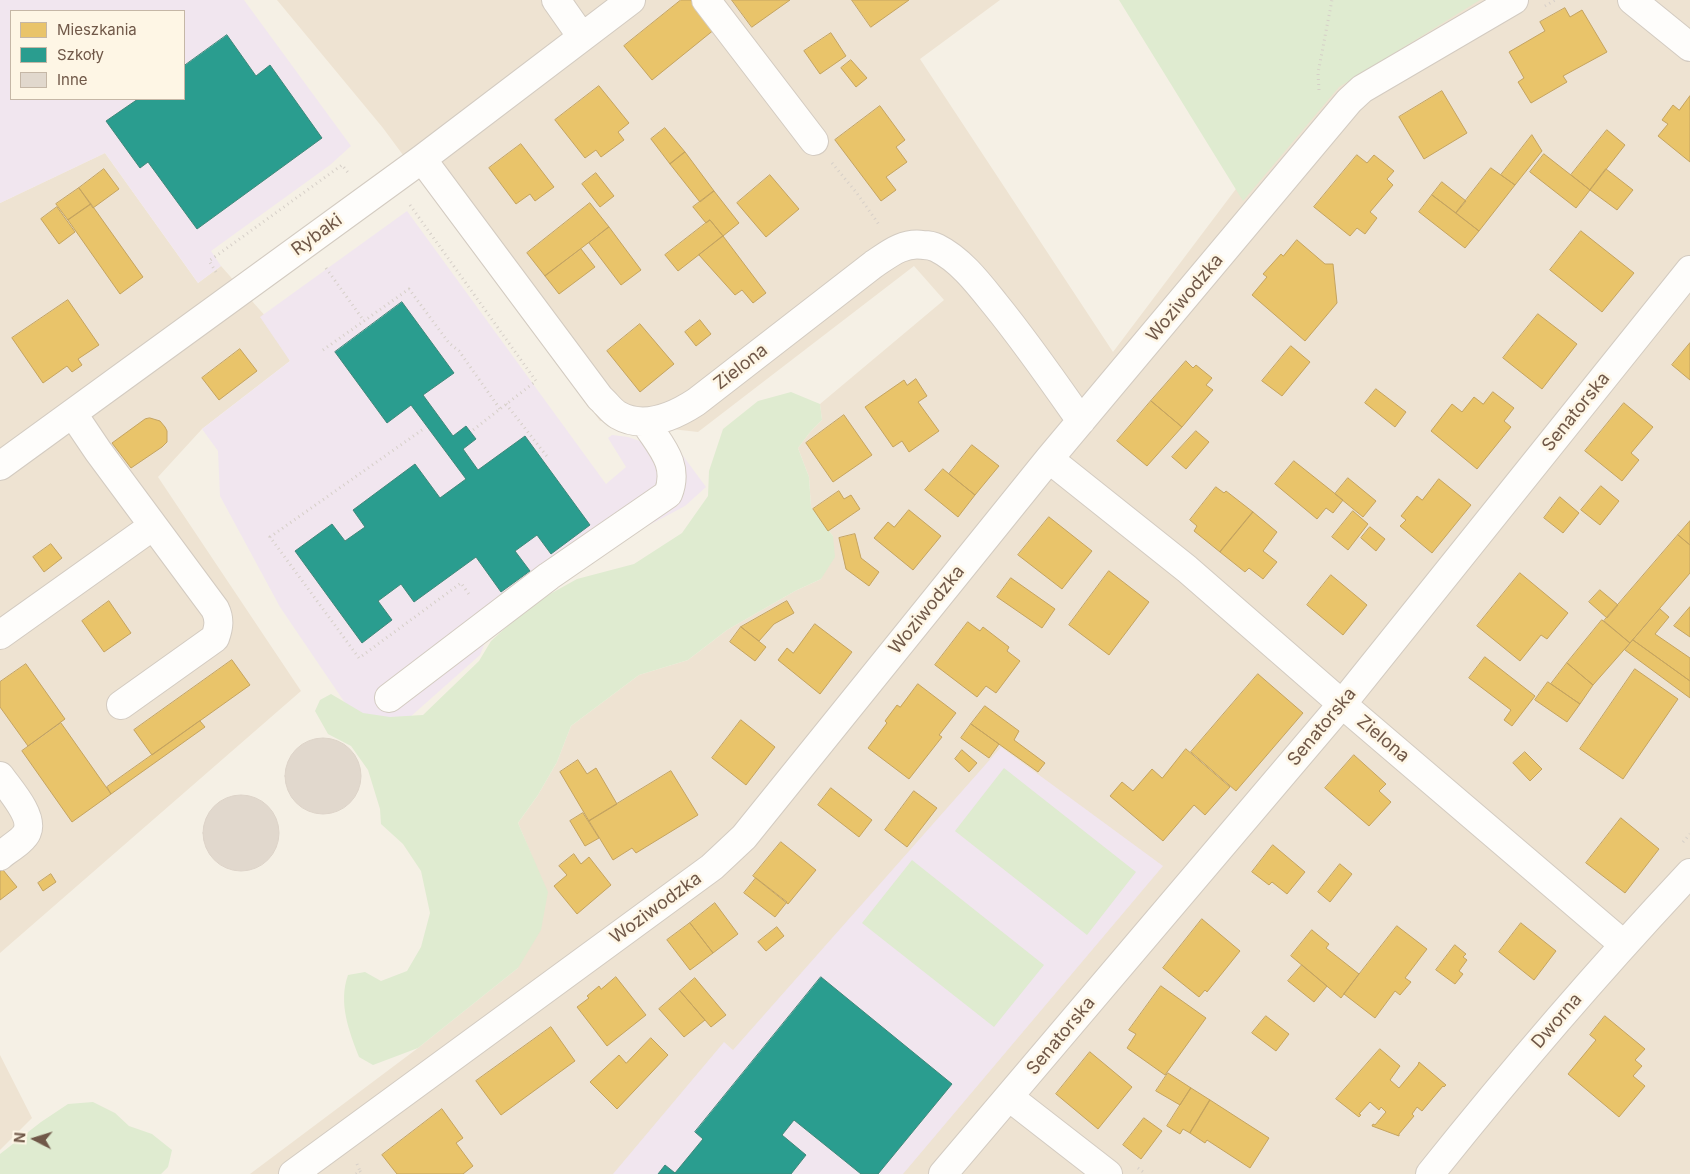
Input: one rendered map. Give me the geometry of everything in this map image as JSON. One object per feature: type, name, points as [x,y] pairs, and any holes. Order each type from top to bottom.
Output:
[{"type":"street","points":[[556,0],[582,37]]},
{"type":"street","name":"Rybaki","points":[[0,466],[422,159],[631,0]]},
{"type":"street","points":[[706,0],[814,141]]},
{"type":"street","name":"Woziwodzka","points":[[309,1170],[712,867],[744,837],[1050,459],[1349,102],[1362,89],[1514,0]]},
{"type":"street","points":[[1632,0],[1690,47]]},
{"type":"street","name":"Zielona","points":[[422,159],[600,398],[617,414],[628,419],[645,422],[655,421],[680,412],[696,402],[895,250],[906,245],[921,244],[936,248],[950,256],[978,283],[1022,337],[1082,421]]},
{"type":"street","name":"Senatorska","points":[[943,1174],[1342,704],[1690,270]]},
{"type":"street","points":[[73,414],[219,616],[215,638],[121,706]]},
{"type":"street","points":[[389,698],[549,576],[668,494],[673,475],[672,464],[645,422]]},
{"type":"street","name":"Zielona","points":[[1050,459],[1187,569],[1623,944]]},
{"type":"street","points":[[0,635],[153,526]]},
{"type":"street","points":[[0,776],[22,807],[28,823],[28,832],[0,856]]},
{"type":"street","name":"Dworna","points":[[1430,1174],[1537,1043],[1623,944],[1690,873]]},
{"type":"street","points":[[1009,1097],[1108,1174]]},
{"type":"path","points":[[1321,136],[1318,73],[1332,0]]},
{"type":"path","points":[[1541,9],[1555,0]]},
{"type":"path","points":[[814,141],[856,192],[885,232]]},
{"type":"path","points":[[405,198],[536,381],[473,430]]},
{"type":"path","points":[[325,267],[364,321]]},
{"type":"path","points":[[323,350],[409,289],[449,343],[458,351],[500,409]]},
{"type":"path","points":[[506,404],[549,459]]},
{"type":"path","points":[[422,430],[270,538],[359,658],[462,583],[490,621]]},
{"type":"path","points":[[1677,849],[1690,834]]},
{"type":"path","points":[[356,1174],[360,1171],[362,1174]]},
{"type":"shaded area","points":[[0,0],[244,0],[351,146],[330,165],[211,251],[221,266],[198,283],[105,153],[0,203]]},
{"type":"shaded area","points":[[277,0],[1000,0],[920,59],[1113,352],[1303,100],[1446,0],[1690,0],[1690,1174],[250,1174],[418,1048],[518,968],[531,854],[518,823],[538,795],[557,762],[571,726],[639,675],[688,660],[727,630],[795,591],[821,579],[833,536],[811,507],[809,477],[798,448],[822,420],[820,404],[944,300],[914,266],[698,432],[600,421],[383,128]]},
{"type":"shaded area","points":[[105,153],[198,283],[221,266],[267,318],[290,361],[202,429],[158,477],[301,691],[0,953],[0,203]]},
{"type":"shaded area","points":[[407,211],[606,484],[626,467],[608,438],[612,435],[628,437],[643,442],[667,434],[706,487],[685,506],[610,546],[487,638],[480,655],[400,726],[362,728],[280,607],[220,496],[218,451],[202,429],[290,361],[260,317]]},
{"type":"shaded area","points":[[1001,747],[1163,866],[903,1174],[613,1174],[724,1042],[733,1050]]},
{"type":"shaded area","points":[[0,1055],[32,1118],[0,1150]]},
{"type":"green space","points":[[1119,0],[1480,0],[1339,87],[1243,201]]},
{"type":"green space","points":[[791,392],[820,404],[822,420],[798,448],[809,477],[811,507],[833,536],[835,557],[821,579],[795,591],[727,630],[688,660],[639,675],[571,726],[557,762],[538,795],[518,823],[548,892],[541,930],[518,968],[418,1048],[373,1065],[359,1057],[348,1027],[344,1006],[345,985],[348,975],[365,972],[381,981],[407,971],[421,947],[430,913],[421,871],[403,844],[381,824],[380,809],[368,770],[351,746],[328,734],[315,711],[320,700],[331,694],[363,713],[390,717],[423,715],[479,661],[491,641],[532,604],[577,579],[634,564],[682,533],[708,496],[709,471],[723,429],[758,401]]},
{"type":"green space","points":[[1004,768],[1136,872],[1087,935],[955,831]]},
{"type":"green space","points":[[912,860],[1044,965],[994,1027],[862,923]]},
{"type":"green space","points":[[93,1102],[115,1113],[129,1126],[152,1134],[172,1150],[168,1167],[161,1174],[0,1174],[0,1154],[41,1122],[68,1104]]},
{"type":"building: Mieszkania","points":[[681,0],[691,0],[715,29],[652,80],[624,46]]},
{"type":"building: Mieszkania","points":[[732,0],[790,0],[752,27]]},
{"type":"building: Mieszkania","points":[[852,0],[909,0],[871,27]]},
{"type":"building: Mieszkania","points":[[1565,8],[1570,17],[1582,10],[1607,52],[1563,76],[1567,82],[1531,103],[1518,82],[1524,78],[1509,52],[1545,31],[1540,22]]},
{"type":"building: Mieszkania","points":[[831,33],[846,56],[820,74],[804,51]]},
{"type":"building: Mieszkania","points":[[851,60],[867,78],[856,87],[841,68]]},
{"type":"building: Mieszkania","points":[[599,86],[629,123],[618,132],[624,140],[601,157],[596,150],[585,158],[555,120]]},
{"type":"building: Mieszkania","points":[[1442,91],[1467,133],[1424,159],[1399,117]]},
{"type":"building: Mieszkania","points":[[1690,96],[1690,162],[1658,136],[1668,124],[1662,120],[1673,105],[1679,110]]},
{"type":"building: Mieszkania","points":[[880,106],[905,140],[896,147],[907,162],[886,177],[896,190],[881,201],[835,140]]},
{"type":"building: Mieszkania","points":[[665,128],[685,152],[670,164],[651,139]]},
{"type":"building: Mieszkania","points":[[1607,130],[1625,145],[1590,190],[1571,175]]},
{"type":"building: Mieszkania","points":[[1532,135],[1542,151],[1515,185],[1501,175]]},
{"type":"building: Mieszkania","points":[[521,144],[554,187],[535,201],[530,194],[516,204],[489,168]]},
{"type":"building: Mieszkania","points":[[685,152],[714,191],[700,202],[670,164]]},
{"type":"building: Mieszkania","points":[[1544,154],[1590,190],[1576,208],[1530,172]]},
{"type":"building: Mieszkania","points":[[1357,155],[1367,163],[1374,155],[1394,171],[1387,179],[1393,185],[1370,212],[1377,218],[1365,234],[1357,228],[1350,236],[1314,207]]},
{"type":"building: Mieszkania","points":[[1491,168],[1515,185],[1479,231],[1456,213]]},
{"type":"building: Mieszkania","points":[[104,169],[119,189],[93,208],[79,188]]},
{"type":"building: Mieszkania","points":[[1606,169],[1633,190],[1617,210],[1590,190]]},
{"type":"building: Mieszkania","points":[[596,173],[614,196],[600,207],[582,184]]},
{"type":"building: Mieszkania","points":[[770,175],[799,209],[766,237],[737,203]]},
{"type":"building: Mieszkania","points":[[1442,182],[1466,201],[1456,213],[1432,195]]},
{"type":"building: Mieszkania","points":[[79,188],[91,204],[68,220],[56,204]]},
{"type":"building: Mieszkania","points":[[714,191],[739,223],[723,236],[710,220],[706,223],[693,207]]},
{"type":"building: Mieszkania","points":[[1432,195],[1479,231],[1465,248],[1419,212]]},
{"type":"building: Mieszkania","points":[[590,203],[609,227],[545,276],[527,253]]},
{"type":"building: Mieszkania","points":[[91,204],[143,277],[120,294],[68,220]]},
{"type":"building: Mieszkania","points":[[57,207],[75,232],[59,244],[41,219]]},
{"type":"building: Mieszkania","points":[[710,220],[723,236],[678,271],[665,255]]},
{"type":"building: Mieszkania","points":[[609,227],[641,270],[621,285],[589,243]]},
{"type":"building: Mieszkania","points":[[1581,231],[1634,273],[1602,312],[1550,270]]},
{"type":"building: Mieszkania","points":[[723,236],[766,293],[753,303],[742,290],[735,295],[699,255]]},
{"type":"building: Mieszkania","points":[[1297,240],[1325,264],[1333,264],[1337,303],[1305,341],[1252,295],[1267,277],[1263,274]]},
{"type":"building: Mieszkania","points":[[581,249],[595,267],[559,294],[545,276]]},
{"type":"building: Mieszkania","points":[[68,300],[99,345],[78,359],[82,365],[72,372],[67,366],[43,383],[12,338]]},
{"type":"building: Mieszkania","points":[[1538,314],[1577,344],[1542,389],[1503,358]]},
{"type":"building: Mieszkania","points":[[700,320],[711,334],[696,346],[685,332]]},
{"type":"building: Mieszkania","points":[[640,324],[674,364],[640,392],[607,351]]},
{"type":"building: Mieszkania","points":[[1690,343],[1690,380],[1672,365]]},
{"type":"building: Mieszkania","points":[[1291,346],[1310,362],[1282,396],[1262,381]]},
{"type":"building: Mieszkania","points":[[240,349],[257,371],[219,400],[202,378]]},
{"type":"building: Mieszkania","points":[[1186,361],[1193,368],[1196,365],[1212,378],[1206,385],[1213,390],[1182,427],[1151,401]]},
{"type":"building: Mieszkania","points":[[916,379],[927,396],[918,402],[939,431],[909,452],[902,441],[893,447],[865,407],[904,380],[907,385]]},
{"type":"building: Mieszkania","points":[[1376,389],[1406,412],[1395,427],[1365,403]]},
{"type":"building: Mieszkania","points":[[1493,392],[1514,408],[1504,421],[1511,427],[1477,469],[1431,431],[1452,404],[1462,412],[1474,397],[1483,404]]},
{"type":"building: Mieszkania","points":[[1151,401],[1182,427],[1147,466],[1117,441]]},
{"type":"building: Mieszkania","points":[[1624,403],[1653,427],[1631,453],[1639,460],[1622,481],[1585,451]]},
{"type":"building: Mieszkania","points":[[844,415],[872,455],[833,482],[806,443]]},
{"type":"building: Mieszkania","points":[[150,418],[160,421],[165,427],[167,442],[131,468],[112,443],[145,419]]},
{"type":"building: Mieszkania","points":[[1196,431],[1209,442],[1186,469],[1172,457]]},
{"type":"building: Mieszkania","points":[[972,445],[999,466],[975,495],[949,474]]},
{"type":"building: Mieszkania","points":[[1294,461],[1343,500],[1333,513],[1326,508],[1317,519],[1275,484]]},
{"type":"building: Mieszkania","points":[[943,469],[975,495],[958,517],[925,490]]},
{"type":"building: Mieszkania","points":[[1348,478],[1376,501],[1363,517],[1335,494]]},
{"type":"building: Mieszkania","points":[[1439,479],[1471,505],[1432,553],[1400,526],[1406,520],[1401,516],[1417,496],[1422,500]]},
{"type":"building: Mieszkania","points":[[1601,486],[1619,501],[1600,525],[1581,510]]},
{"type":"building: Mieszkania","points":[[1216,487],[1224,493],[1226,491],[1253,512],[1220,552],[1194,531],[1197,526],[1190,520]]},
{"type":"building: Mieszkania","points":[[839,491],[844,499],[851,495],[860,509],[828,531],[813,509]]},
{"type":"building: Mieszkania","points":[[1560,497],[1579,513],[1563,533],[1544,518]]},
{"type":"building: Mieszkania","points":[[909,510],[941,536],[913,570],[874,538],[888,522],[894,527]]},
{"type":"building: Mieszkania","points":[[1353,511],[1368,524],[1348,550],[1332,537]]},
{"type":"building: Mieszkania","points":[[1253,512],[1277,532],[1263,551],[1277,562],[1263,579],[1249,568],[1245,572],[1220,552]]},
{"type":"building: Mieszkania","points":[[1049,517],[1092,551],[1062,589],[1018,555]]},
{"type":"building: Mieszkania","points":[[1690,521],[1690,545],[1678,535]]},
{"type":"building: Mieszkania","points":[[1370,527],[1385,539],[1376,551],[1361,538]]},
{"type":"building: Mieszkania","points":[[855,534],[861,558],[879,572],[869,586],[846,569],[839,538]]},
{"type":"building: Mieszkania","points":[[1678,535],[1690,545],[1690,573],[1630,643],[1604,621]]},
{"type":"building: Mieszkania","points":[[51,544],[62,558],[44,572],[33,557]]},
{"type":"building: Mieszkania","points":[[1109,571],[1149,602],[1109,655],[1069,625]]},
{"type":"building: Mieszkania","points":[[1520,573],[1568,613],[1547,639],[1541,635],[1520,661],[1477,626]]},
{"type":"building: Mieszkania","points":[[1331,575],[1367,605],[1343,635],[1307,605]]},
{"type":"building: Mieszkania","points":[[1011,578],[1055,609],[1042,628],[997,597]]},
{"type":"building: Mieszkania","points":[[1600,590],[1618,605],[1607,618],[1589,602]]},
{"type":"building: Mieszkania","points":[[109,601],[131,633],[104,652],[82,621]]},
{"type":"building: Mieszkania","points":[[787,601],[794,613],[774,624],[759,641],[741,627]]},
{"type":"building: Mieszkania","points":[[1690,607],[1690,637],[1674,626]]},
{"type":"building: Mieszkania","points":[[1660,609],[1669,617],[1655,634],[1690,658],[1690,681],[1633,640]]},
{"type":"building: Mieszkania","points":[[1602,620],[1630,643],[1593,685],[1567,663]]},
{"type":"building: Mieszkania","points":[[968,622],[980,631],[983,627],[1009,647],[1007,651],[1020,661],[996,693],[986,686],[977,697],[935,665]]},
{"type":"building: Mieszkania","points":[[815,624],[852,652],[820,694],[778,660],[787,648],[793,653]]},
{"type":"building: Mieszkania","points":[[741,627],[766,647],[755,661],[730,642]]},
{"type":"building: Mieszkania","points":[[1633,640],[1690,681],[1690,698],[1625,650]]},
{"type":"building: Mieszkania","points":[[1485,657],[1535,696],[1512,726],[1504,720],[1511,710],[1469,678]]},
{"type":"building: Mieszkania","points":[[232,660],[250,685],[152,755],[134,730]]},
{"type":"building: Mieszkania","points":[[1567,663],[1593,685],[1580,704],[1551,684]]},
{"type":"building: Mieszkania","points":[[26,664],[65,719],[28,746],[0,707],[0,682]]},
{"type":"building: Mieszkania","points":[[1635,669],[1678,699],[1623,779],[1580,749]]},
{"type":"building: Mieszkania","points":[[1258,674],[1303,713],[1236,791],[1191,752]]},
{"type":"building: Mieszkania","points":[[1548,682],[1580,704],[1567,722],[1535,700]]},
{"type":"building: Mieszkania","points":[[918,684],[956,713],[939,735],[942,737],[909,779],[868,748],[887,723],[885,721],[897,705],[900,707]]},
{"type":"building: Mieszkania","points":[[985,706],[1019,731],[1014,740],[1045,763],[1038,772],[971,724]]},
{"type":"building: Mieszkania","points":[[741,720],[775,747],[746,785],[712,758]]},
{"type":"building: Mieszkania","points":[[200,721],[205,727],[111,794],[107,787]]},
{"type":"building: Mieszkania","points":[[61,723],[111,794],[72,822],[22,751]]},
{"type":"building: Mieszkania","points":[[971,724],[999,744],[989,758],[961,738]]},
{"type":"building: Mieszkania","points":[[1186,749],[1230,787],[1205,815],[1194,805],[1163,841],[1110,796],[1122,782],[1133,791],[1152,769],[1162,778]]},
{"type":"building: Mieszkania","points":[[962,750],[977,763],[969,772],[955,759]]},
{"type":"building: Mieszkania","points":[[1525,752],[1542,769],[1530,781],[1513,763]]},
{"type":"building: Mieszkania","points":[[1354,755],[1386,784],[1379,791],[1391,802],[1369,826],[1325,788]]},
{"type":"building: Mieszkania","points":[[578,760],[587,774],[596,768],[617,804],[589,821],[560,772]]},
{"type":"building: Mieszkania","points":[[671,771],[698,815],[636,853],[632,848],[613,860],[589,821]]},
{"type":"building: Mieszkania","points":[[831,788],[872,820],[859,837],[818,805]]},
{"type":"building: Mieszkania","points":[[914,791],[937,808],[907,847],[885,830]]},
{"type":"building: Mieszkania","points":[[583,813],[599,838],[585,846],[570,821]]},
{"type":"building: Mieszkania","points":[[1621,818],[1659,849],[1625,893],[1586,863]]},
{"type":"building: Mieszkania","points":[[781,842],[816,870],[788,904],[753,876]]},
{"type":"building: Mieszkania","points":[[1273,845],[1305,872],[1287,894],[1272,882],[1269,885],[1252,872]]},
{"type":"building: Mieszkania","points":[[574,854],[581,864],[589,857],[611,885],[577,914],[554,886],[567,875],[559,866]]},
{"type":"building: Mieszkania","points":[[1340,864],[1352,874],[1330,902],[1318,892]]},
{"type":"building: Mieszkania","points":[[3,870],[17,887],[0,900],[0,872]]},
{"type":"building: Mieszkania","points":[[51,874],[56,882],[43,891],[38,883]]},
{"type":"building: Mieszkania","points":[[756,878],[787,902],[775,917],[744,893]]},
{"type":"building: Mieszkania","points":[[715,903],[738,934],[713,953],[690,923]]},
{"type":"building: Mieszkania","points":[[1202,919],[1240,951],[1207,992],[1205,990],[1199,997],[1163,968]]},
{"type":"building: Mieszkania","points":[[690,923],[713,953],[690,970],[667,940]]},
{"type":"building: Mieszkania","points":[[1521,923],[1556,951],[1534,980],[1499,952]]},
{"type":"building: Mieszkania","points":[[1397,926],[1427,949],[1405,978],[1411,982],[1400,995],[1395,991],[1375,1018],[1344,994]]},
{"type":"building: Mieszkania","points":[[777,927],[784,936],[766,951],[758,942]]},
{"type":"building: Mieszkania","points":[[1312,930],[1329,944],[1326,948],[1359,974],[1341,998],[1291,956]]},
{"type":"building: Mieszkania","points":[[1455,945],[1466,954],[1463,957],[1467,960],[1459,971],[1463,974],[1455,984],[1436,970]]},
{"type":"building: Mieszkania","points":[[1302,965],[1327,986],[1314,1002],[1288,981]]},
{"type":"building: Mieszkania","points":[[616,977],[646,1015],[607,1046],[577,1007],[589,998],[587,996],[599,986],[601,989]]},
{"type":"building: Mieszkania","points":[[695,978],[726,1015],[711,1027],[680,991]]},
{"type":"building: Mieszkania","points":[[1161,986],[1206,1018],[1165,1075],[1127,1048],[1136,1034],[1129,1030]]},
{"type":"building: Mieszkania","points":[[680,991],[705,1020],[684,1037],[659,1009]]},
{"type":"building: Mieszkania","points":[[1266,1016],[1289,1034],[1276,1051],[1252,1033]]},
{"type":"building: Mieszkania","points":[[1605,1016],[1645,1049],[1635,1060],[1642,1066],[1633,1076],[1645,1086],[1619,1117],[1568,1074],[1596,1040],[1590,1035]]},
{"type":"building: Mieszkania","points":[[551,1027],[575,1061],[501,1115],[476,1081]]},
{"type":"building: Mieszkania","points":[[651,1038],[668,1055],[617,1109],[590,1082],[619,1055],[626,1063]]},
{"type":"building: Mieszkania","points":[[1380,1049],[1400,1066],[1390,1080],[1399,1088],[1419,1062],[1446,1085],[1443,1086],[1422,1111],[1417,1107],[1412,1114],[1414,1116],[1399,1136],[1372,1126],[1386,1112],[1381,1107],[1379,1110],[1370,1102],[1359,1114],[1361,1115],[1359,1117],[1336,1099]]},
{"type":"building: Mieszkania","points":[[1090,1052],[1132,1087],[1098,1129],[1056,1094]]},
{"type":"building: Mieszkania","points":[[1168,1073],[1191,1088],[1180,1105],[1156,1091]]},
{"type":"building: Mieszkania","points":[[1191,1088],[1210,1100],[1190,1133],[1183,1129],[1180,1134],[1167,1126]]},
{"type":"building: Mieszkania","points":[[1210,1100],[1269,1138],[1250,1168],[1207,1140],[1205,1143],[1190,1133]]},
{"type":"building: Mieszkania","points":[[442,1109],[463,1138],[456,1143],[473,1166],[463,1174],[397,1174],[382,1155]]},
{"type":"building: Mieszkania","points":[[1144,1118],[1162,1131],[1141,1159],[1123,1145]]},
{"type":"building: Szkoły","points":[[227,35],[256,76],[270,65],[322,138],[197,229],[148,162],[140,168],[106,121],[137,100],[185,100],[185,65]]},
{"type":"building: Szkoły","points":[[402,302],[454,373],[423,395],[453,436],[466,426],[476,439],[463,449],[478,470],[525,436],[590,525],[551,554],[537,535],[515,551],[530,571],[501,592],[476,557],[414,602],[401,584],[378,601],[392,620],[362,643],[295,551],[332,524],[345,541],[365,527],[353,510],[415,464],[440,498],[466,479],[411,405],[387,423],[335,352]]},
{"type":"building: Szkoły","points":[[821,977],[952,1084],[878,1174],[861,1174],[794,1120],[782,1135],[806,1155],[791,1174],[658,1174],[665,1165],[675,1173],[703,1139],[695,1132]]},
{"type":"building: Inne","points":[[323,738],[337,741],[350,749],[358,762],[361,776],[358,790],[350,803],[337,811],[323,814],[309,811],[296,803],[288,790],[285,776],[288,762],[296,749],[309,741]]},
{"type":"building: Inne","points":[[241,795],[255,798],[268,806],[276,819],[279,833],[276,847],[268,860],[255,868],[241,871],[227,868],[214,860],[206,847],[203,833],[206,819],[214,806],[227,798]]}]
